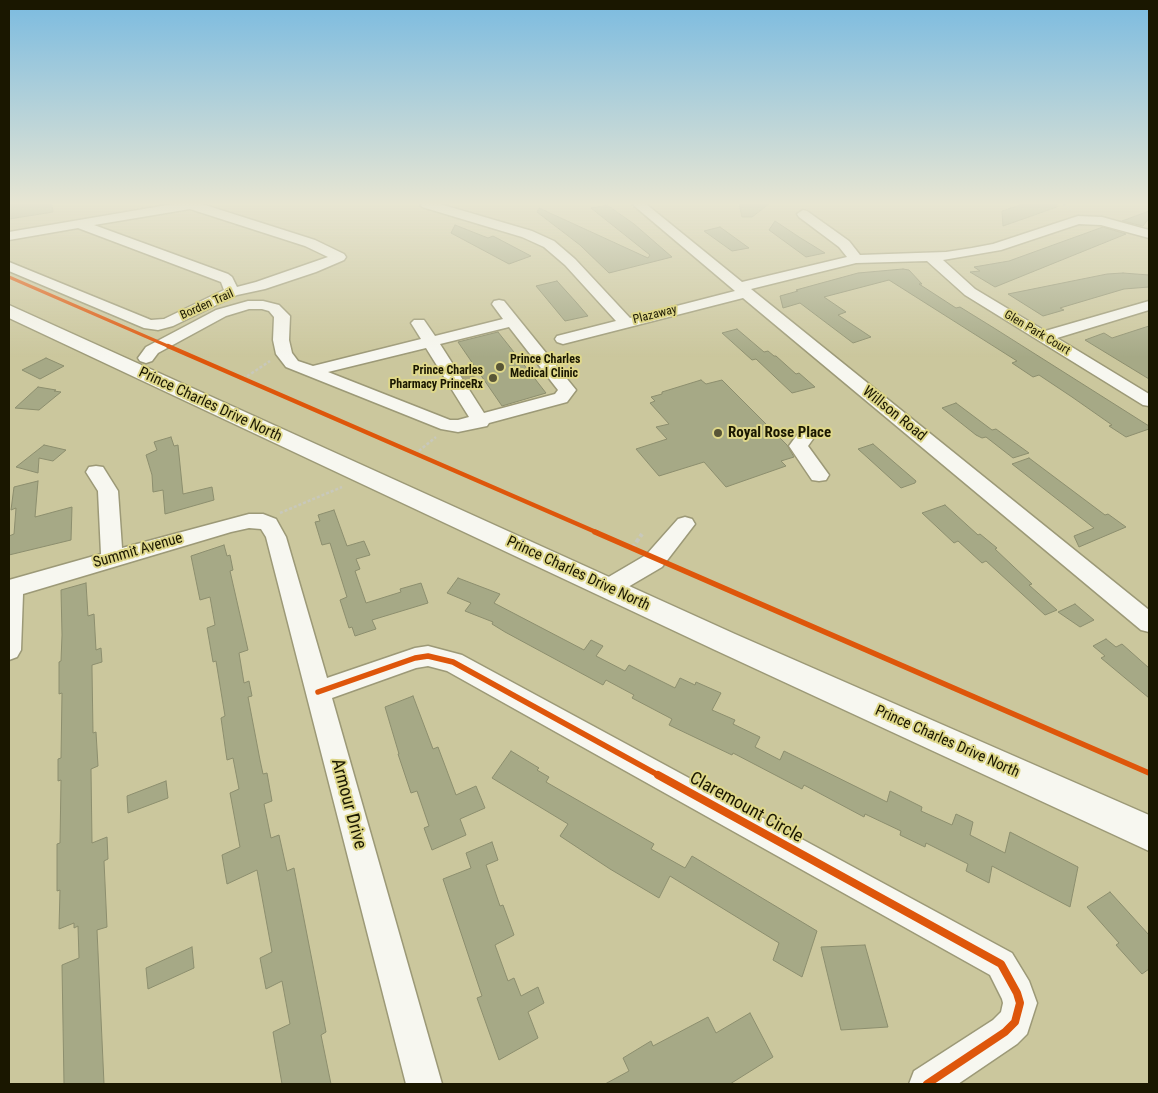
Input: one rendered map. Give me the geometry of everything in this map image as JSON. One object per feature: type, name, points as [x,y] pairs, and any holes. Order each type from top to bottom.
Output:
[{"type":"main road","name":"Prince Charles Drive North","points":[[9,311],[138,363],[608,588],[1149,833]]},
{"type":"street","points":[[163,255],[223,277],[227,280],[232,292]]},
{"type":"street","name":"Borden Trail","points":[[9,266],[148,325],[168,323],[226,311],[232,292],[260,286],[311,269],[340,257],[336,255]]},
{"type":"street","points":[[562,255],[626,322]]},
{"type":"street","name":"Willson Road","points":[[703,255],[1149,623]]},
{"type":"street","name":"Plazaway","points":[[563,339],[856,258],[946,255]]},
{"type":"street","name":"Glen Park Court","points":[[931,257],[970,292],[1149,401]]},
{"type":"street","points":[[277,358],[447,425],[458,426],[480,422],[561,398],[567,390],[499,304]]},
{"type":"street","points":[[138,363],[165,354],[226,311],[248,305],[268,306],[281,314],[283,330],[291,345],[277,358]]},
{"type":"street","points":[[1043,337],[1149,305]]},
{"type":"street","points":[[226,311],[268,316],[272,322],[271,339],[277,358]]},
{"type":"street","points":[[310,372],[513,321]]},
{"type":"street","points":[[419,323],[447,369],[465,381],[480,422]]},
{"type":"street","points":[[804,439],[798,446],[819,475]]},
{"type":"street","points":[[96,472],[108,491],[112,558]]},
{"type":"street","name":"Summit Avenue","points":[[11,588],[231,525],[249,521],[266,523]]},
{"type":"street","name":"Armour Drive","points":[[266,523],[276,537],[424,1084]]},
{"type":"street","points":[[608,588],[655,560],[685,524]]},
{"type":"street","points":[[9,650],[11,588]]},
{"type":"street","name":"Claremount Circle","points":[[318,692],[414,658],[428,656],[453,662],[1001,964],[1010,977],[1019,998],[1020,1003],[1015,1022],[1005,1032],[927,1084]]},
{"type":"path","points":[[243,379],[277,358]]},
{"type":"path","points":[[236,376],[252,383]]},
{"type":"path","points":[[412,453],[436,437]]},
{"type":"path","points":[[412,453],[424,458]]},
{"type":"path","points":[[333,489],[335,484]]},
{"type":"path","points":[[266,523],[333,489],[342,487]]},
{"type":"path","points":[[632,548],[642,534]]},
{"type":"path","points":[[622,544],[655,560]]},
{"type":"building","points":[[492,255],[531,256],[509,264]]},
{"type":"building","points":[[590,255],[641,255],[648,258],[650,255],[670,255],[672,257],[609,273]]},
{"type":"building","points":[[1026,255],[1074,255],[995,287],[970,272],[980,271],[974,267],[1009,261]]},
{"type":"building","points":[[909,270],[922,284],[919,284],[956,308],[960,307],[994,328],[1149,426],[1149,429],[1126,437],[1109,426],[1112,425],[1039,375],[1033,377],[1012,363],[1017,361],[889,280],[824,297],[846,312],[838,315],[871,337],[853,343],[800,303],[783,308],[780,296],[798,291],[796,290],[858,273]]},
{"type":"building","points":[[1107,274],[1149,275],[1149,287],[1124,289],[1060,308],[1064,310],[1043,316],[1008,294]]},
{"type":"building","points":[[557,281],[588,316],[565,321],[536,286]]},
{"type":"building","points":[[1149,326],[1149,379],[1085,340],[1104,333],[1112,338]]},
{"type":"building","points":[[737,329],[764,352],[768,351],[776,356],[796,374],[799,373],[815,387],[792,393],[756,359],[752,360],[722,333]]},
{"type":"building","name":"Prince Charles Medical Clinic","points":[[498,332],[546,393],[502,406],[458,342]]},
{"type":"building","points":[[46,358],[64,366],[40,379],[22,370]]},
{"type":"building","name":"Royal Rose Place","points":[[701,380],[706,384],[722,380],[787,445],[794,457],[781,461],[786,466],[726,487],[704,462],[659,476],[636,449],[667,439],[656,427],[669,424],[650,403],[655,401],[651,397]]},
{"type":"building","points":[[38,387],[61,392],[39,410],[15,408]]},
{"type":"building","points":[[956,403],[992,430],[996,429],[1029,453],[1013,458],[986,437],[982,438],[976,435],[942,408]]},
{"type":"building","points":[[171,437],[174,446],[178,445],[183,494],[212,487],[214,500],[165,514],[163,490],[153,492],[152,475],[146,455],[157,450],[154,442]]},
{"type":"building","points":[[873,444],[916,481],[915,483],[901,488],[858,449]]},
{"type":"building","points":[[44,445],[66,450],[53,461],[39,458],[38,473],[16,467]]},
{"type":"building","points":[[1029,458],[1105,515],[1108,514],[1126,527],[1079,547],[1074,536],[1094,528],[1012,464]]},
{"type":"building","points":[[38,481],[35,517],[72,507],[71,540],[9,555],[9,536],[14,534],[16,508],[11,510],[14,487]]},
{"type":"building","points":[[945,505],[978,535],[980,534],[997,548],[995,549],[1032,584],[1029,585],[1057,610],[1045,615],[986,561],[982,563],[958,541],[954,543],[922,513]]},
{"type":"building","points":[[334,510],[347,546],[364,541],[370,555],[356,559],[360,569],[355,571],[366,603],[401,592],[400,589],[421,583],[428,603],[372,620],[376,629],[355,636],[352,627],[349,628],[340,600],[347,597],[330,543],[322,545],[315,522],[320,521],[318,515]]},
{"type":"building","points":[[224,545],[227,556],[230,555],[233,570],[230,571],[248,650],[239,653],[244,683],[249,681],[252,696],[248,697],[260,760],[263,774],[267,773],[272,801],[264,804],[271,838],[279,835],[287,871],[294,868],[326,1032],[321,1035],[331,1084],[282,1084],[273,1032],[290,1024],[282,981],[266,989],[260,958],[272,952],[257,870],[227,884],[222,855],[240,847],[230,793],[239,789],[233,758],[227,760],[221,718],[225,716],[216,661],[213,662],[207,628],[215,625],[210,597],[200,600],[191,556]]},
{"type":"building","points":[[458,578],[500,594],[494,603],[584,650],[591,640],[603,646],[596,656],[625,671],[629,665],[675,688],[680,678],[695,685],[696,682],[721,693],[712,710],[735,720],[733,724],[760,737],[755,747],[780,760],[784,751],[887,802],[890,791],[922,807],[921,811],[952,825],[956,814],[973,822],[970,835],[1005,853],[1010,832],[1078,867],[1070,907],[992,866],[989,883],[966,871],[968,864],[926,843],[925,847],[900,835],[901,831],[865,814],[864,817],[804,785],[802,789],[733,753],[732,755],[669,725],[672,719],[632,698],[634,695],[606,680],[603,685],[505,632],[492,624],[493,622],[465,611],[471,603],[447,593]]},
{"type":"building","points":[[86,583],[88,616],[94,614],[96,650],[101,648],[102,662],[92,665],[93,733],[96,732],[98,766],[91,769],[92,843],[107,837],[108,859],[104,861],[107,927],[97,930],[104,1084],[64,1084],[62,965],[79,958],[78,926],[74,928],[74,923],[59,929],[60,890],[57,891],[57,844],[60,843],[61,780],[58,781],[58,759],[61,758],[62,693],[59,694],[59,662],[61,661],[62,635],[61,590]]},
{"type":"building","points":[[1075,604],[1094,620],[1080,627],[1058,612]]},
{"type":"building","points":[[1106,639],[1116,647],[1122,644],[1149,668],[1149,698],[1101,658],[1105,656],[1093,646]]},
{"type":"building","points":[[413,696],[433,749],[438,747],[456,795],[476,786],[485,808],[460,819],[466,835],[432,850],[424,828],[429,826],[417,791],[411,793],[385,707]]},
{"type":"building","points":[[511,751],[539,768],[537,770],[549,777],[546,782],[654,844],[651,849],[685,868],[692,856],[817,931],[802,977],[773,960],[779,943],[670,876],[659,898],[560,836],[568,824],[492,778]]},
{"type":"building","points":[[166,781],[168,798],[128,813],[127,796]]},
{"type":"building","points":[[492,842],[498,860],[486,865],[500,906],[503,905],[514,935],[495,945],[508,981],[514,978],[521,996],[538,987],[544,1003],[528,1012],[538,1038],[499,1060],[477,998],[482,996],[443,879],[471,868],[466,853]]},
{"type":"building","points":[[1110,892],[1149,935],[1149,969],[1142,974],[1116,945],[1119,943],[1087,907]]},
{"type":"building","points":[[865,945],[888,1027],[841,1030],[821,947]]},
{"type":"building","points":[[192,947],[194,968],[148,989],[146,968]]},
{"type":"building","points":[[750,1013],[773,1057],[730,1084],[605,1084],[629,1071],[623,1058],[651,1041],[653,1046],[708,1017],[716,1033]]},
{"type":"tunnel","points":[[464,372],[469,380]]},
{"type":"cycle path","points":[[9,277],[1149,773]]},
{"type":"cycle path","points":[[318,692],[415,658],[428,656],[453,662],[1001,964],[1017,993],[1020,1003],[1015,1022],[1005,1032],[927,1084]]},
{"type":"place","name":"Prince Charles Medical Clinic","points":[[500,367]]},
{"type":"place","name":"Prince Charles Pharmacy PrinceRx","points":[[493,378]]},
{"type":"place","name":"Royal Rose Place","points":[[718,433]]}]
